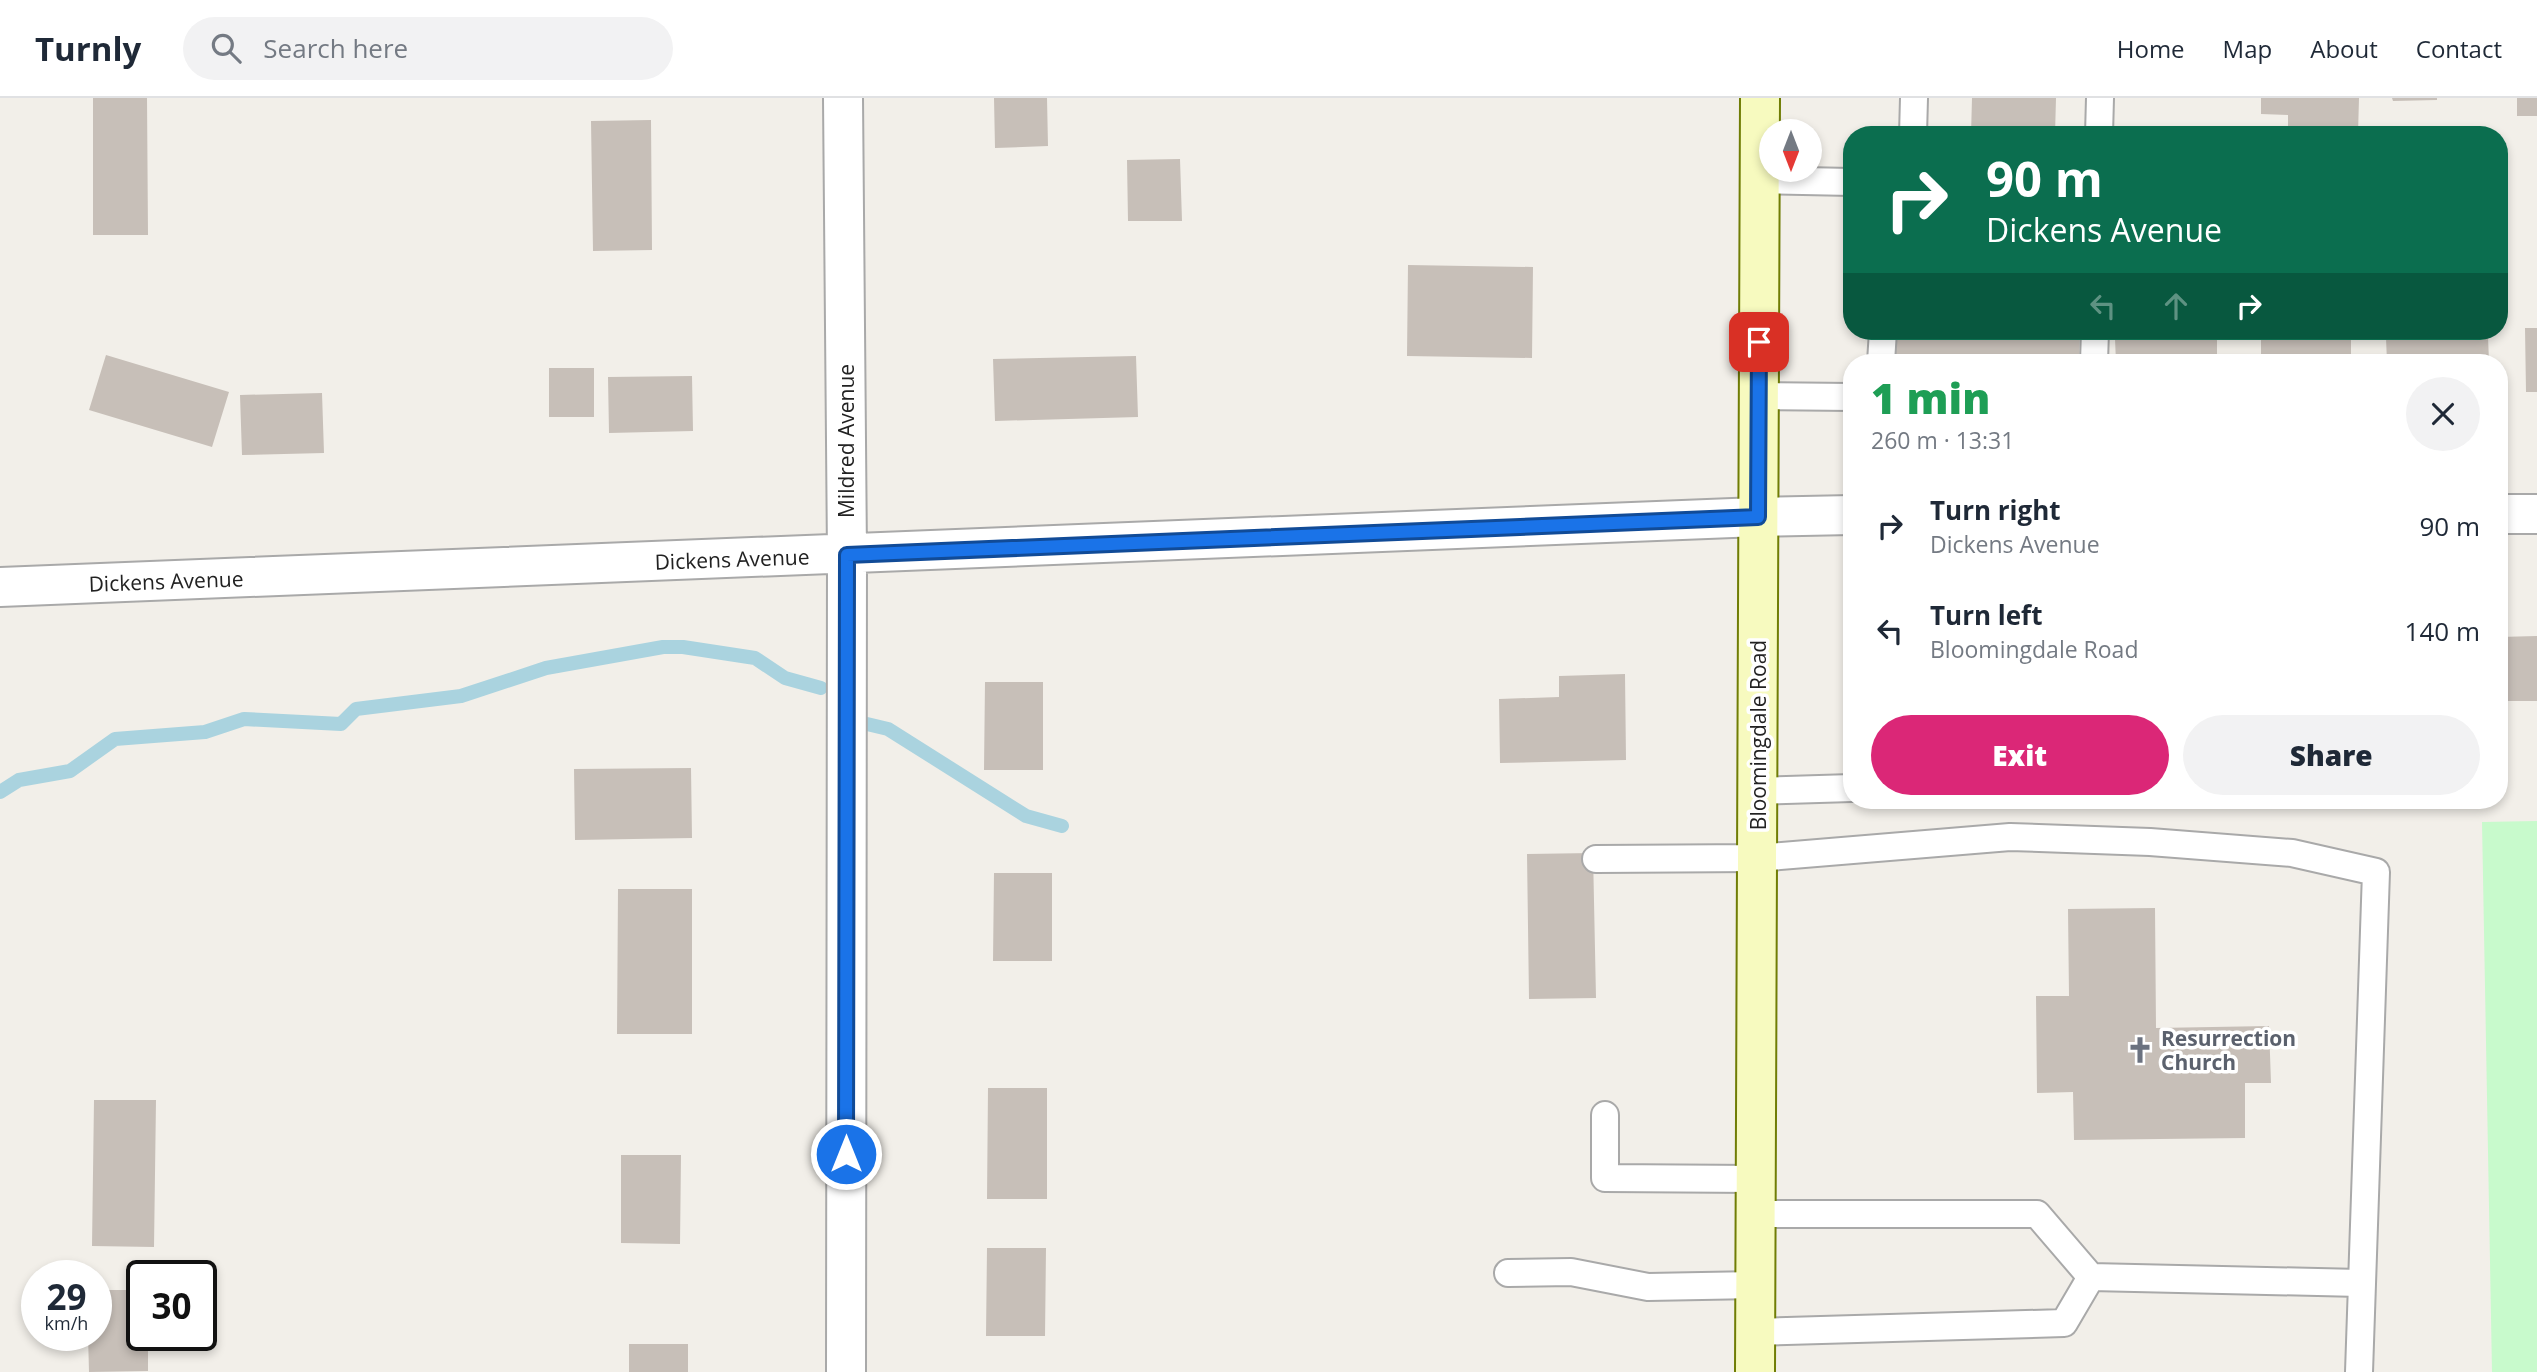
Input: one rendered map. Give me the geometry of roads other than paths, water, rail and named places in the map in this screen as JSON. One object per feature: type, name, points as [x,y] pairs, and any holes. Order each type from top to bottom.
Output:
[{"type":"main road","name":"Bloomingdale Road","points":[[1760,98],[1760,119]]},
{"type":"main road","name":"Bloomingdale Road","points":[[1755,1372],[1759,182]]},
{"type":"street","name":"Mildred Avenue","points":[[843,98],[847,555],[846,1372]]},
{"type":"street","points":[[2508,514],[2537,514]]},
{"type":"street","name":"Dickens Avenue","points":[[0,587],[1843,515]]},
{"type":"lane","points":[[1913,126],[1914,98]]},
{"type":"lane","points":[[2099,126],[2100,98]]},
{"type":"lane","points":[[1822,181],[1843,182]]},
{"type":"lane","points":[[1759,396],[1843,397]]},
{"type":"lane","points":[[1757,791],[1843,788]]},
{"type":"lane","points":[[1596,859],[1757,858],[2010,837],[2150,842],[2292,853],[2376,872],[2359,1372]]},
{"type":"lane","points":[[1605,1115],[1605,1178],[1756,1197],[2037,1214],[2091,1277],[2360,1283]]},
{"type":"lane","points":[[1508,1273],[1571,1272],[1648,1287],[1756,1285]]},
{"type":"lane","points":[[1756,1332],[2064,1323],[2091,1277]]},
{"type":"waterway","points":[[0,792],[19,780],[70,771],[115,739],[205,732],[244,719],[341,724],[356,709],[461,696],[546,668],[663,647],[683,647],[755,658],[785,678],[821,688]]},
{"type":"waterway","points":[[867,724],[888,729],[1026,816],[1062,826]]},
{"type":"place","name":"Resurrection Church","points":[[2140,1050]]}]
